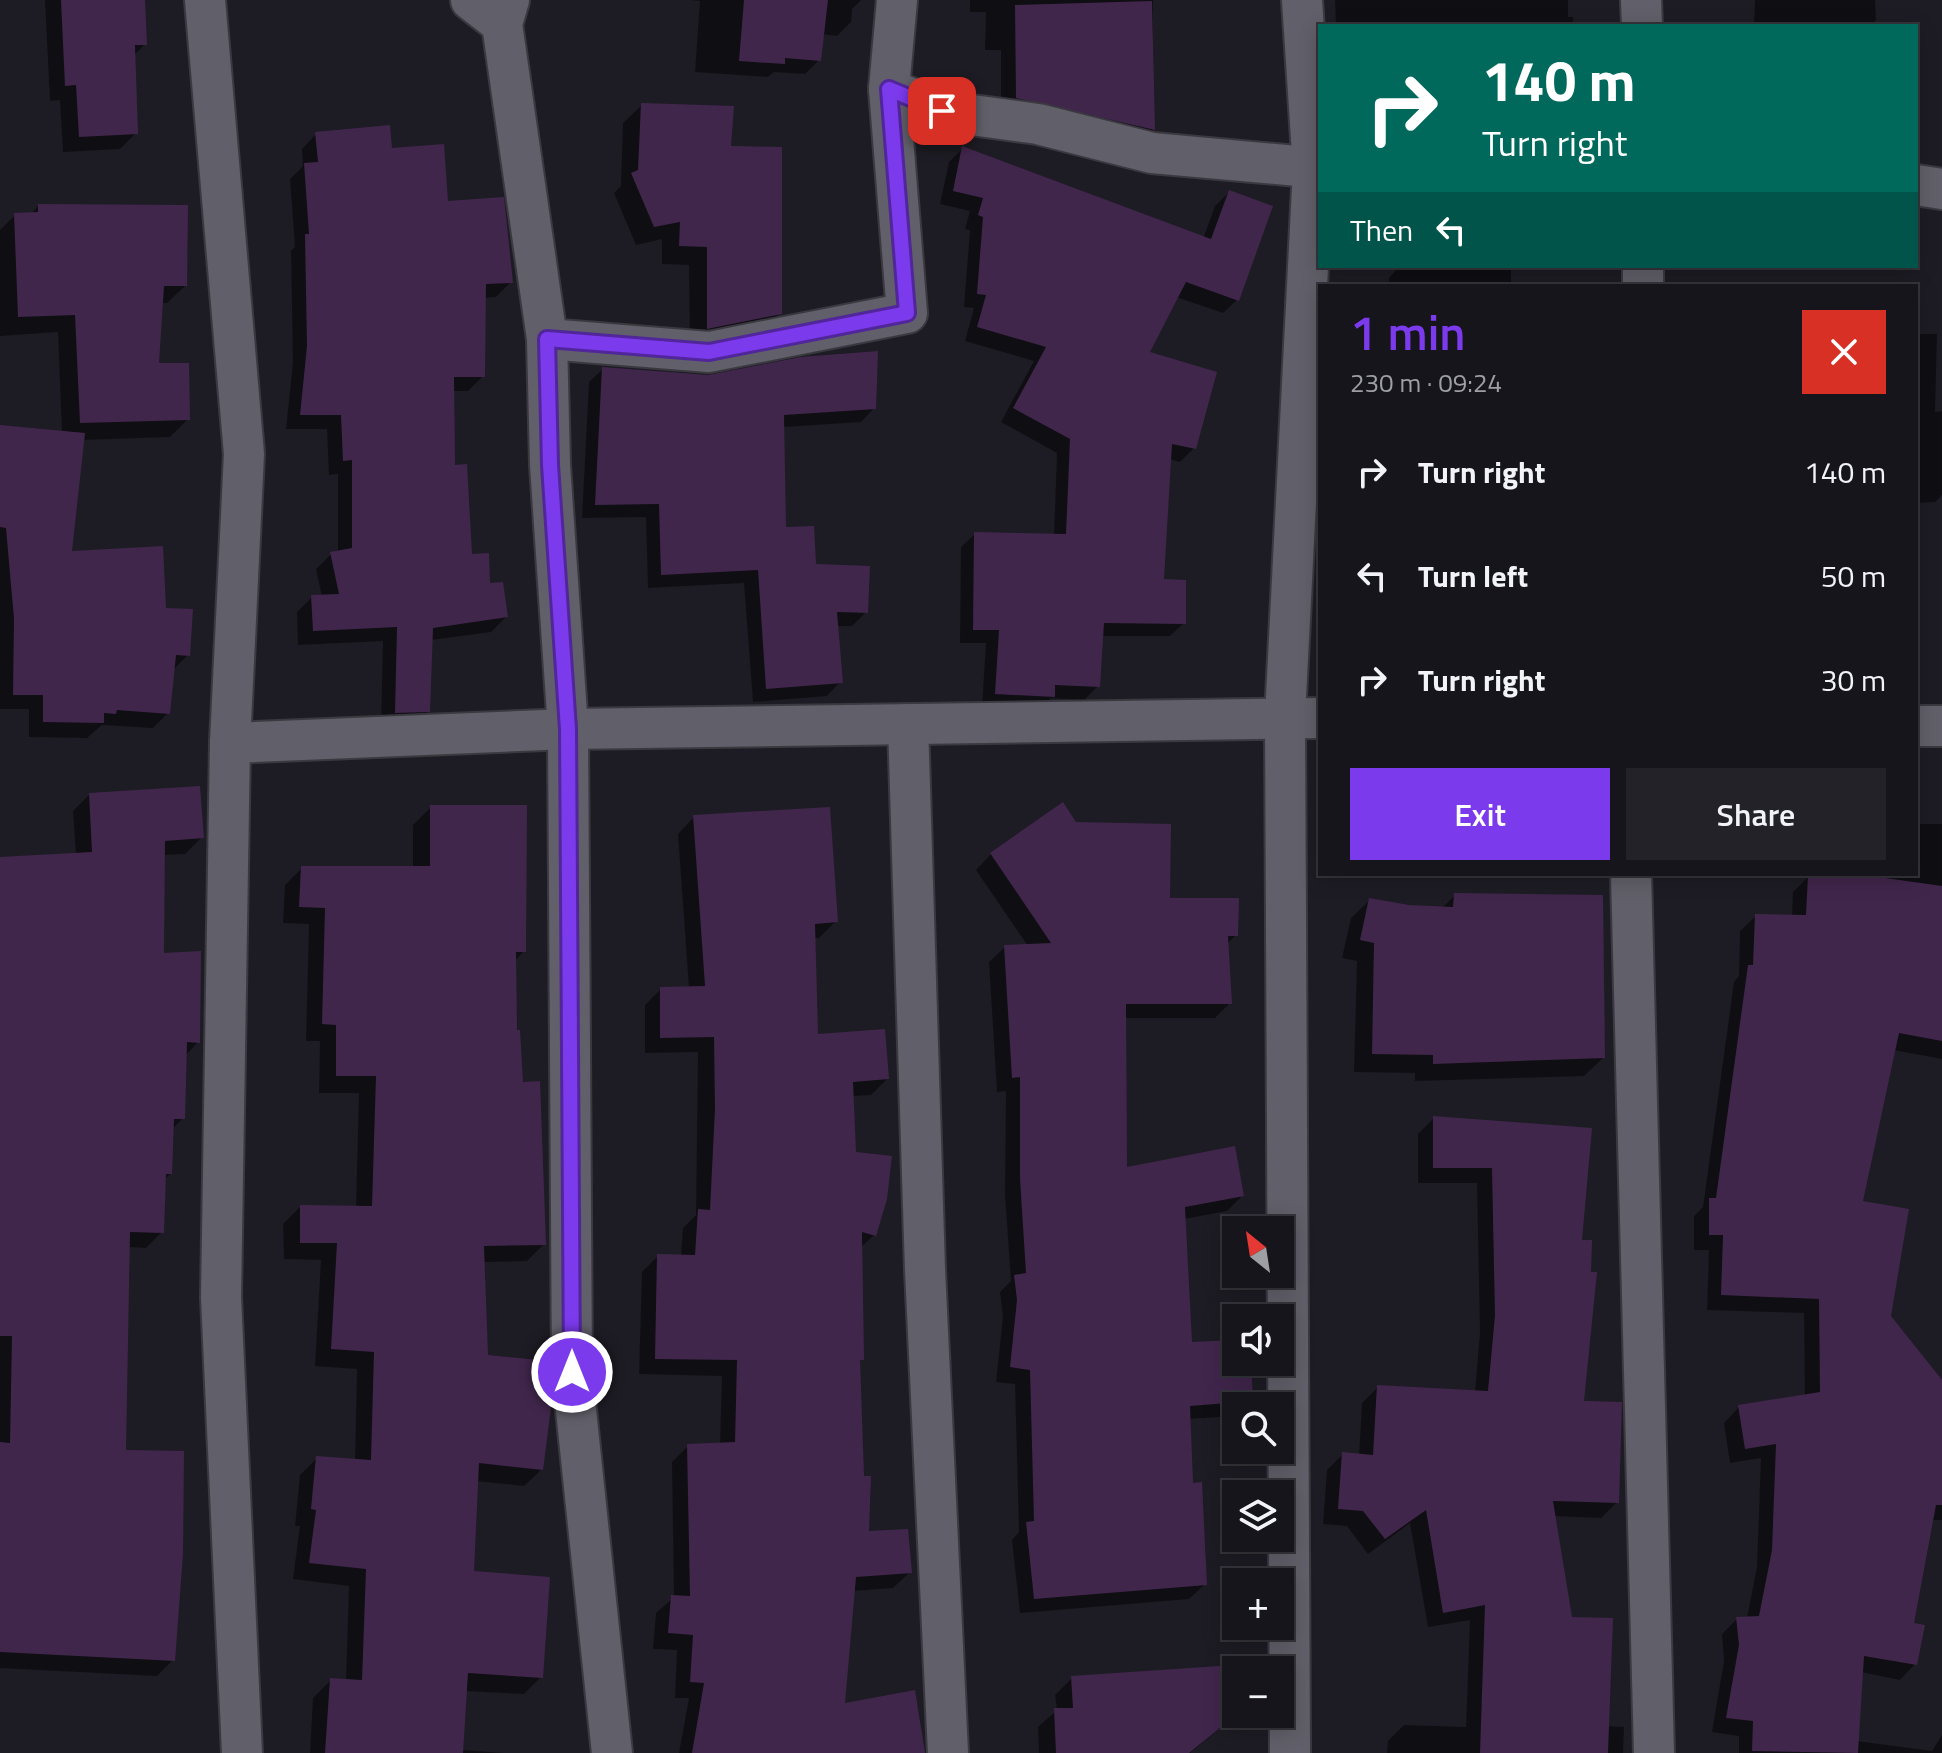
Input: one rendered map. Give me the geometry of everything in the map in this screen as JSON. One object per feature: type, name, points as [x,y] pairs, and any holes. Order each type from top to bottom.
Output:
[{"type":"street","points":[[205,0],[244,454],[230,743],[221,1297],[242,1753]]},
{"type":"street","points":[[471,0],[506,12],[547,339],[550,465],[568,729],[572,1372],[612,1753]]},
{"type":"street","points":[[547,339],[709,352],[907,313],[889,89],[897,0]]},
{"type":"street","points":[[1290,1753],[1303,718],[1316,168],[1302,0]]},
{"type":"street","points":[[1641,0],[1642,24]]},
{"type":"street","points":[[889,89],[942,111],[1038,124],[1152,153],[1316,168]]},
{"type":"street","points":[[1918,185],[1942,189]]},
{"type":"street","points":[[230,743],[568,729],[1303,718]]},
{"type":"street","points":[[908,724],[925,1270],[948,1753]]},
{"type":"street","points":[[1918,726],[1942,726]]},
{"type":"street","points":[[1631,876],[1654,1753]]},
{"type":"building","points":[[61,0],[145,0],[147,45],[135,45],[138,134],[79,137],[76,85],[65,86]]},
{"type":"building","points":[[744,0],[828,0],[821,61],[785,58],[785,64],[739,61]]},
{"type":"building","points":[[1152,1],[1155,130],[1016,98],[1015,5]]},
{"type":"building","points":[[641,103],[734,106],[731,146],[782,147],[782,314],[707,329],[707,247],[679,246],[680,222],[654,227],[631,173],[638,170]]},
{"type":"building","points":[[390,125],[392,148],[444,144],[448,201],[504,197],[513,283],[486,284],[485,377],[454,377],[455,465],[467,464],[472,554],[489,553],[490,583],[503,582],[508,617],[433,628],[430,712],[395,713],[397,627],[313,631],[311,595],[339,594],[330,552],[352,548],[352,460],[343,461],[341,415],[300,415],[307,346],[305,234],[309,234],[304,163],[318,162],[315,132]]},
{"type":"building","points":[[962,146],[1211,239],[1229,190],[1273,206],[1239,301],[1186,282],[1150,352],[1217,372],[1196,449],[1172,444],[1164,579],[1186,580],[1186,624],[1104,623],[1100,687],[1055,685],[1055,697],[995,694],[999,630],[973,630],[974,532],[1066,534],[1070,439],[1013,408],[1046,347],[977,327],[986,295],[977,294],[983,217],[978,215],[983,198],[953,191]]},
{"type":"building","points":[[38,204],[188,205],[187,286],[164,286],[159,363],[189,363],[190,420],[80,423],[75,315],[18,317],[14,213],[38,212]]},
{"type":"building","points":[[878,351],[876,409],[784,415],[786,527],[814,526],[816,564],[870,566],[868,613],[837,612],[843,683],[766,689],[758,570],[661,575],[659,504],[595,505],[602,367],[708,375],[801,357]]},
{"type":"building","points":[[0,425],[85,433],[72,551],[163,546],[166,608],[193,609],[190,656],[176,655],[170,714],[117,710],[116,714],[104,713],[104,723],[43,722],[43,695],[13,695],[14,619],[6,528],[0,527]]},
{"type":"building","points":[[200,786],[204,838],[165,841],[164,953],[201,951],[200,1043],[187,1042],[185,1119],[174,1119],[172,1174],[166,1174],[164,1233],[130,1232],[126,1450],[184,1451],[183,1554],[175,1661],[0,1652],[0,1442],[10,1443],[12,1336],[0,1336],[0,857],[92,852],[89,793]]},
{"type":"building","points":[[1063,802],[1076,822],[1171,824],[1170,898],[1239,898],[1238,936],[1228,936],[1232,1004],[1126,1004],[1127,1167],[1235,1146],[1244,1196],[1185,1207],[1192,1342],[1222,1341],[1222,1376],[1252,1376],[1253,1392],[1222,1392],[1222,1403],[1190,1406],[1193,1483],[1202,1482],[1207,1585],[1034,1599],[1026,1522],[1034,1521],[1030,1370],[1010,1367],[1017,1300],[1014,1275],[1026,1273],[1020,1179],[1020,1077],[1012,1078],[1004,945],[1051,943],[990,853]]},
{"type":"building","points":[[430,805],[527,805],[526,952],[516,952],[517,1030],[520,1030],[523,1082],[540,1081],[546,1245],[484,1246],[488,1355],[549,1361],[552,1400],[543,1470],[479,1463],[474,1571],[550,1577],[543,1678],[468,1673],[463,1753],[325,1753],[330,1678],[362,1680],[366,1569],[309,1563],[316,1510],[311,1509],[316,1456],[371,1460],[374,1352],[331,1349],[337,1243],[300,1243],[300,1205],[372,1206],[376,1076],[336,1076],[336,1025],[322,1024],[325,908],[299,907],[301,866],[430,866]]},
{"type":"building","points":[[830,807],[838,922],[815,924],[818,1034],[885,1029],[889,1079],[853,1082],[856,1152],[892,1156],[887,1199],[876,1236],[862,1232],[864,1360],[860,1360],[864,1476],[871,1476],[869,1531],[908,1529],[912,1573],[856,1577],[845,1703],[915,1690],[925,1753],[692,1753],[704,1683],[690,1682],[693,1635],[668,1633],[671,1595],[690,1596],[687,1444],[735,1442],[737,1360],[655,1359],[657,1254],[695,1255],[698,1209],[710,1210],[715,1109],[714,1037],[660,1038],[660,987],[705,986],[693,815]]},
{"type":"building","points":[[1808,876],[1871,876],[1942,886],[1942,1041],[1899,1033],[1863,1201],[1909,1209],[1891,1316],[1942,1380],[1942,1505],[1936,1505],[1914,1623],[1925,1625],[1917,1665],[1864,1656],[1858,1753],[1752,1751],[1753,1721],[1726,1718],[1739,1645],[1736,1617],[1759,1616],[1772,1550],[1776,1444],[1745,1449],[1738,1405],[1820,1392],[1819,1299],[1721,1295],[1723,1235],[1709,1235],[1709,1198],[1716,1198],[1748,965],[1753,965],[1755,914],[1806,915]]},
{"type":"building","points":[[1454,893],[1603,895],[1605,1058],[1433,1064],[1433,1055],[1372,1054],[1374,943],[1360,940],[1369,898],[1409,905],[1453,907]]},
{"type":"building","points":[[1433,1116],[1592,1128],[1582,1240],[1592,1240],[1591,1272],[1597,1272],[1584,1401],[1622,1402],[1619,1503],[1553,1501],[1572,1617],[1613,1618],[1608,1753],[1480,1753],[1485,1605],[1443,1613],[1426,1510],[1385,1539],[1363,1511],[1338,1509],[1342,1452],[1373,1455],[1377,1385],[1488,1391],[1495,1315],[1492,1168],[1433,1168]]},
{"type":"building","points":[[1220,1666],[1222,1726],[1189,1753],[1056,1753],[1054,1708],[1073,1708],[1071,1676]]},
{"type":"route","points":[[572,1372],[568,729],[550,465],[547,339],[709,352],[907,313],[889,89],[942,111]]}]
